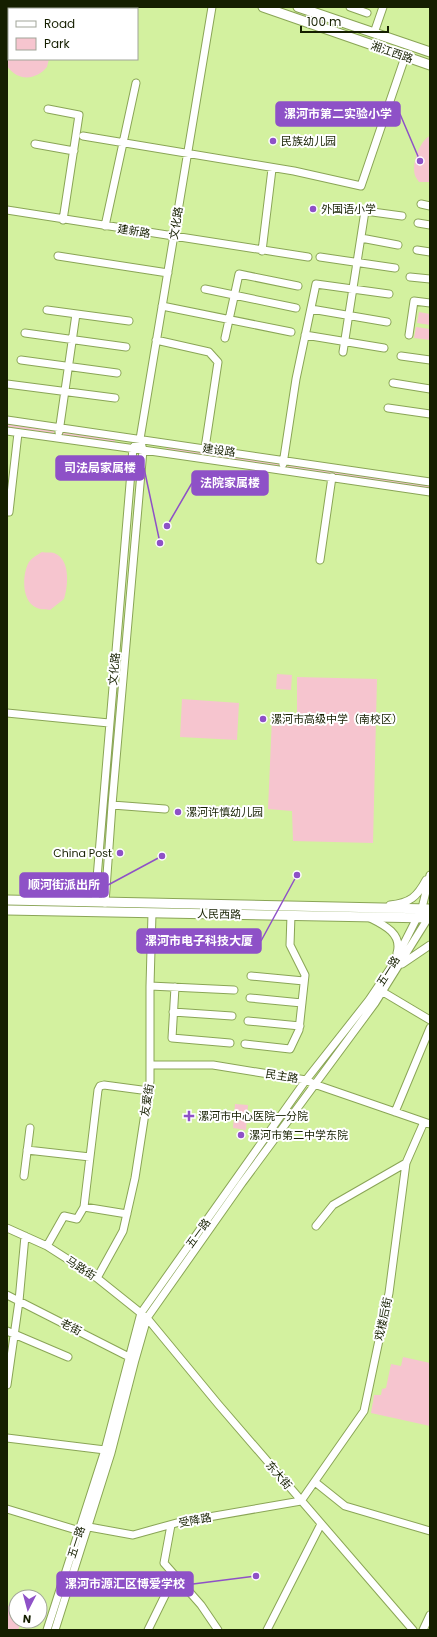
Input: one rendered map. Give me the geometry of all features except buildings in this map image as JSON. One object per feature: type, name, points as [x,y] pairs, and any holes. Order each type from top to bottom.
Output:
[{"type":"main road","name":"湘江西路","points":[[263,7],[430,65]]},
{"type":"main road","name":"湘江西路","points":[[302,8],[430,52]]},
{"type":"main road","name":"人民西路","points":[[7,900],[96,902],[106,898],[426,908]]},
{"type":"main road","name":"人民西路","points":[[7,910],[417,918],[430,917]]},
{"type":"street","name":"文化路","points":[[96,902],[109,723],[133,448],[140,439],[212,7]]},
{"type":"street","points":[[350,7],[367,13]]},
{"type":"street","points":[[374,34],[383,7]]},
{"type":"street","points":[[83,136],[272,169],[294,171],[361,186],[405,57]]},
{"type":"street","points":[[105,226],[136,83]]},
{"type":"street","points":[[48,110],[79,115],[63,220]]},
{"type":"street","points":[[35,144],[74,151]]},
{"type":"street","points":[[262,251],[272,169]]},
{"type":"street","points":[[421,204],[430,206]]},
{"type":"street","name":"建新路","points":[[7,210],[63,220],[308,257]]},
{"type":"street","points":[[344,352],[365,211],[402,216]]},
{"type":"street","points":[[418,223],[430,225]]},
{"type":"street","points":[[361,238],[398,245]]},
{"type":"street","points":[[417,250],[430,252]]},
{"type":"street","points":[[58,256],[168,274]]},
{"type":"street","points":[[320,257],[395,268]]},
{"type":"street","points":[[225,338],[239,274],[298,286]]},
{"type":"street","points":[[410,276],[430,279]]},
{"type":"street","points":[[282,470],[296,379],[316,284],[389,294]]},
{"type":"street","points":[[206,289],[296,308]]},
{"type":"street","points":[[410,335],[414,301],[430,303]]},
{"type":"street","points":[[162,306],[291,332]]},
{"type":"street","points":[[311,309],[387,322]]},
{"type":"street","points":[[47,310],[129,321]]},
{"type":"street","points":[[58,438],[76,314]]},
{"type":"street","points":[[25,333],[126,346]]},
{"type":"street","points":[[306,335],[384,348]]},
{"type":"street","points":[[156,340],[209,352],[218,362],[205,448]]},
{"type":"street","points":[[402,356],[430,360]]},
{"type":"street","points":[[21,360],[117,373]]},
{"type":"street","points":[[392,383],[430,388]]},
{"type":"street","points":[[7,384],[115,398]]},
{"type":"street","points":[[388,408],[430,414]]},
{"type":"street","name":"建设路","points":[[7,420],[430,482]]},
{"type":"street","name":"建设路","points":[[7,431],[430,492]]},
{"type":"street","points":[[7,512],[9,512],[18,433]]},
{"type":"street","name":"文化路","points":[[106,898],[112,805],[144,450],[140,439]]},
{"type":"street","points":[[320,560],[332,477]]},
{"type":"street","points":[[7,713],[109,723]]},
{"type":"street","points":[[112,805],[165,809]]},
{"type":"street","points":[[373,907],[399,904],[417,896],[430,874]]},
{"type":"street","name":"五一路","points":[[47,1630],[86,1530],[106,1450],[132,1358],[147,1318],[238,1188],[382,992],[397,964],[417,918],[426,908],[430,874]]},
{"type":"street","points":[[96,892],[106,898]]},
{"type":"street","name":"友爱街","points":[[97,1278],[122,1231],[127,1214],[135,1178],[149,1091],[151,1065],[150,986],[152,913]]},
{"type":"street","points":[[244,1044],[290,1049],[300,1026],[305,976],[290,945],[291,915]]},
{"type":"street","points":[[364,916],[390,929],[395,935],[398,942],[397,964]]},
{"type":"street","name":"五一路","points":[[55,1630],[112,1453],[141,1313],[306,1080],[397,964],[430,917]]},
{"type":"street","points":[[397,964],[430,945]]},
{"type":"street","points":[[251,976],[304,981]]},
{"type":"street","points":[[150,986],[234,990]]},
{"type":"street","points":[[175,987],[172,1038],[230,1043]]},
{"type":"street","points":[[382,992],[430,1020]]},
{"type":"street","points":[[250,998],[302,1004]]},
{"type":"street","points":[[174,1012],[232,1016]]},
{"type":"street","points":[[248,1021],[300,1026]]},
{"type":"street","points":[[395,1112],[430,1028]]},
{"type":"street","name":"民主路","points":[[151,1065],[213,1065],[306,1080],[427,1123]]},
{"type":"street","points":[[47,1246],[64,1216],[77,1219],[84,1207],[100,1086],[104,1085],[149,1091]]},
{"type":"street","name":"戏楼后街","points":[[301,1501],[364,1411],[389,1293],[406,1163],[427,1123]]},
{"type":"street","points":[[24,1176],[30,1128]]},
{"type":"street","points":[[27,1150],[90,1157]]},
{"type":"street","points":[[316,1226],[334,1205],[406,1163]]},
{"type":"street","points":[[84,1207],[127,1214]]},
{"type":"street","name":"马路街","points":[[7,1228],[47,1246],[97,1278],[147,1318]]},
{"type":"street","points":[[7,1385],[19,1301],[25,1236]]},
{"type":"street","name":"老街","points":[[7,1295],[132,1358]]},
{"type":"street","name":"东大街","points":[[147,1318],[301,1501],[413,1630]]},
{"type":"street","points":[[7,1331],[68,1357]]},
{"type":"street","points":[[7,1438],[106,1450]]},
{"type":"street","points":[[315,1482],[345,1506],[430,1531]]},
{"type":"street","name":"受降路","points":[[7,1509],[86,1530],[133,1535],[171,1525],[301,1501]]},
{"type":"street","points":[[267,1630],[321,1524]]},
{"type":"street","points":[[171,1525],[164,1563],[201,1605],[218,1630]]},
{"type":"street","points":[[148,1630],[175,1575]]},
{"type":"street","points":[[422,1630],[430,1614]]},
{"type":"green space","points":[[11,7],[57,7],[56,8]]},
{"type":"green space","points":[[8,44],[8,60],[49,60],[47,67],[38,75],[32,77],[22,77],[16,75],[7,66]]},
{"type":"green space","points":[[430,136],[430,182],[419,182],[415,175],[414,169],[416,156],[422,143]]},
{"type":"green space","points":[[419,312],[430,314],[430,325],[417,323]]},
{"type":"green space","points":[[416,327],[430,329],[430,340],[414,338]]},
{"type":"green space","points":[[7,424],[54,430],[54,434],[7,427]]},
{"type":"green space","points":[[63,431],[115,439],[115,442],[62,435]]},
{"type":"green space","points":[[167,446],[281,462],[280,466],[166,450]]},
{"type":"green space","points":[[287,463],[430,485],[430,489],[286,467]]},
{"type":"green space","points":[[42,552],[54,553],[59,556],[66,567],[67,573],[67,587],[64,599],[50,610],[39,609],[32,605],[28,600],[24,587],[25,573],[29,562]]},
{"type":"green space","points":[[277,674],[292,675],[291,690],[276,689]]},
{"type":"green space","points":[[297,677],[377,679],[373,843],[293,841],[292,811],[268,809],[272,718],[297,719]]},
{"type":"green space","points":[[182,699],[239,703],[237,740],[180,737]]},
{"type":"green space","points":[[235,1104],[248,1105],[246,1130],[233,1128]]},
{"type":"green space","points":[[403,1357],[430,1363],[430,1426],[371,1413],[374,1395],[381,1395],[382,1389],[386,1388],[391,1364],[401,1366]]},
{"type":"green space","points":[[7,1605],[8,1629],[18,1629],[7,1630]]},
{"type":"place","name":"民族幼儿园","points":[[273,141]]},
{"type":"place","name":"漯河市第二实验小学","points":[[420,161]]},
{"type":"place","name":"外国语小学","points":[[313,209]]},
{"type":"place","name":"法院家属楼","points":[[167,526]]},
{"type":"place","name":"司法局家属楼","points":[[160,543]]},
{"type":"place","name":"漯河市高级中学（南校区）","points":[[263,719]]},
{"type":"place","name":"漯河许慎幼儿园","points":[[178,812]]},
{"type":"place","name":"China Post","points":[[120,853]]},
{"type":"place","name":"顺河街派出所","points":[[162,856]]},
{"type":"place","name":"漯河市电子科技大厦","points":[[297,875]]},
{"type":"place","name":"漯河市中心医院一分院","points":[[189,1116]]},
{"type":"place","name":"漯河市第二中学东院","points":[[241,1135]]},
{"type":"place","name":"漯河市源汇区博爱学校","points":[[256,1576]]}]
